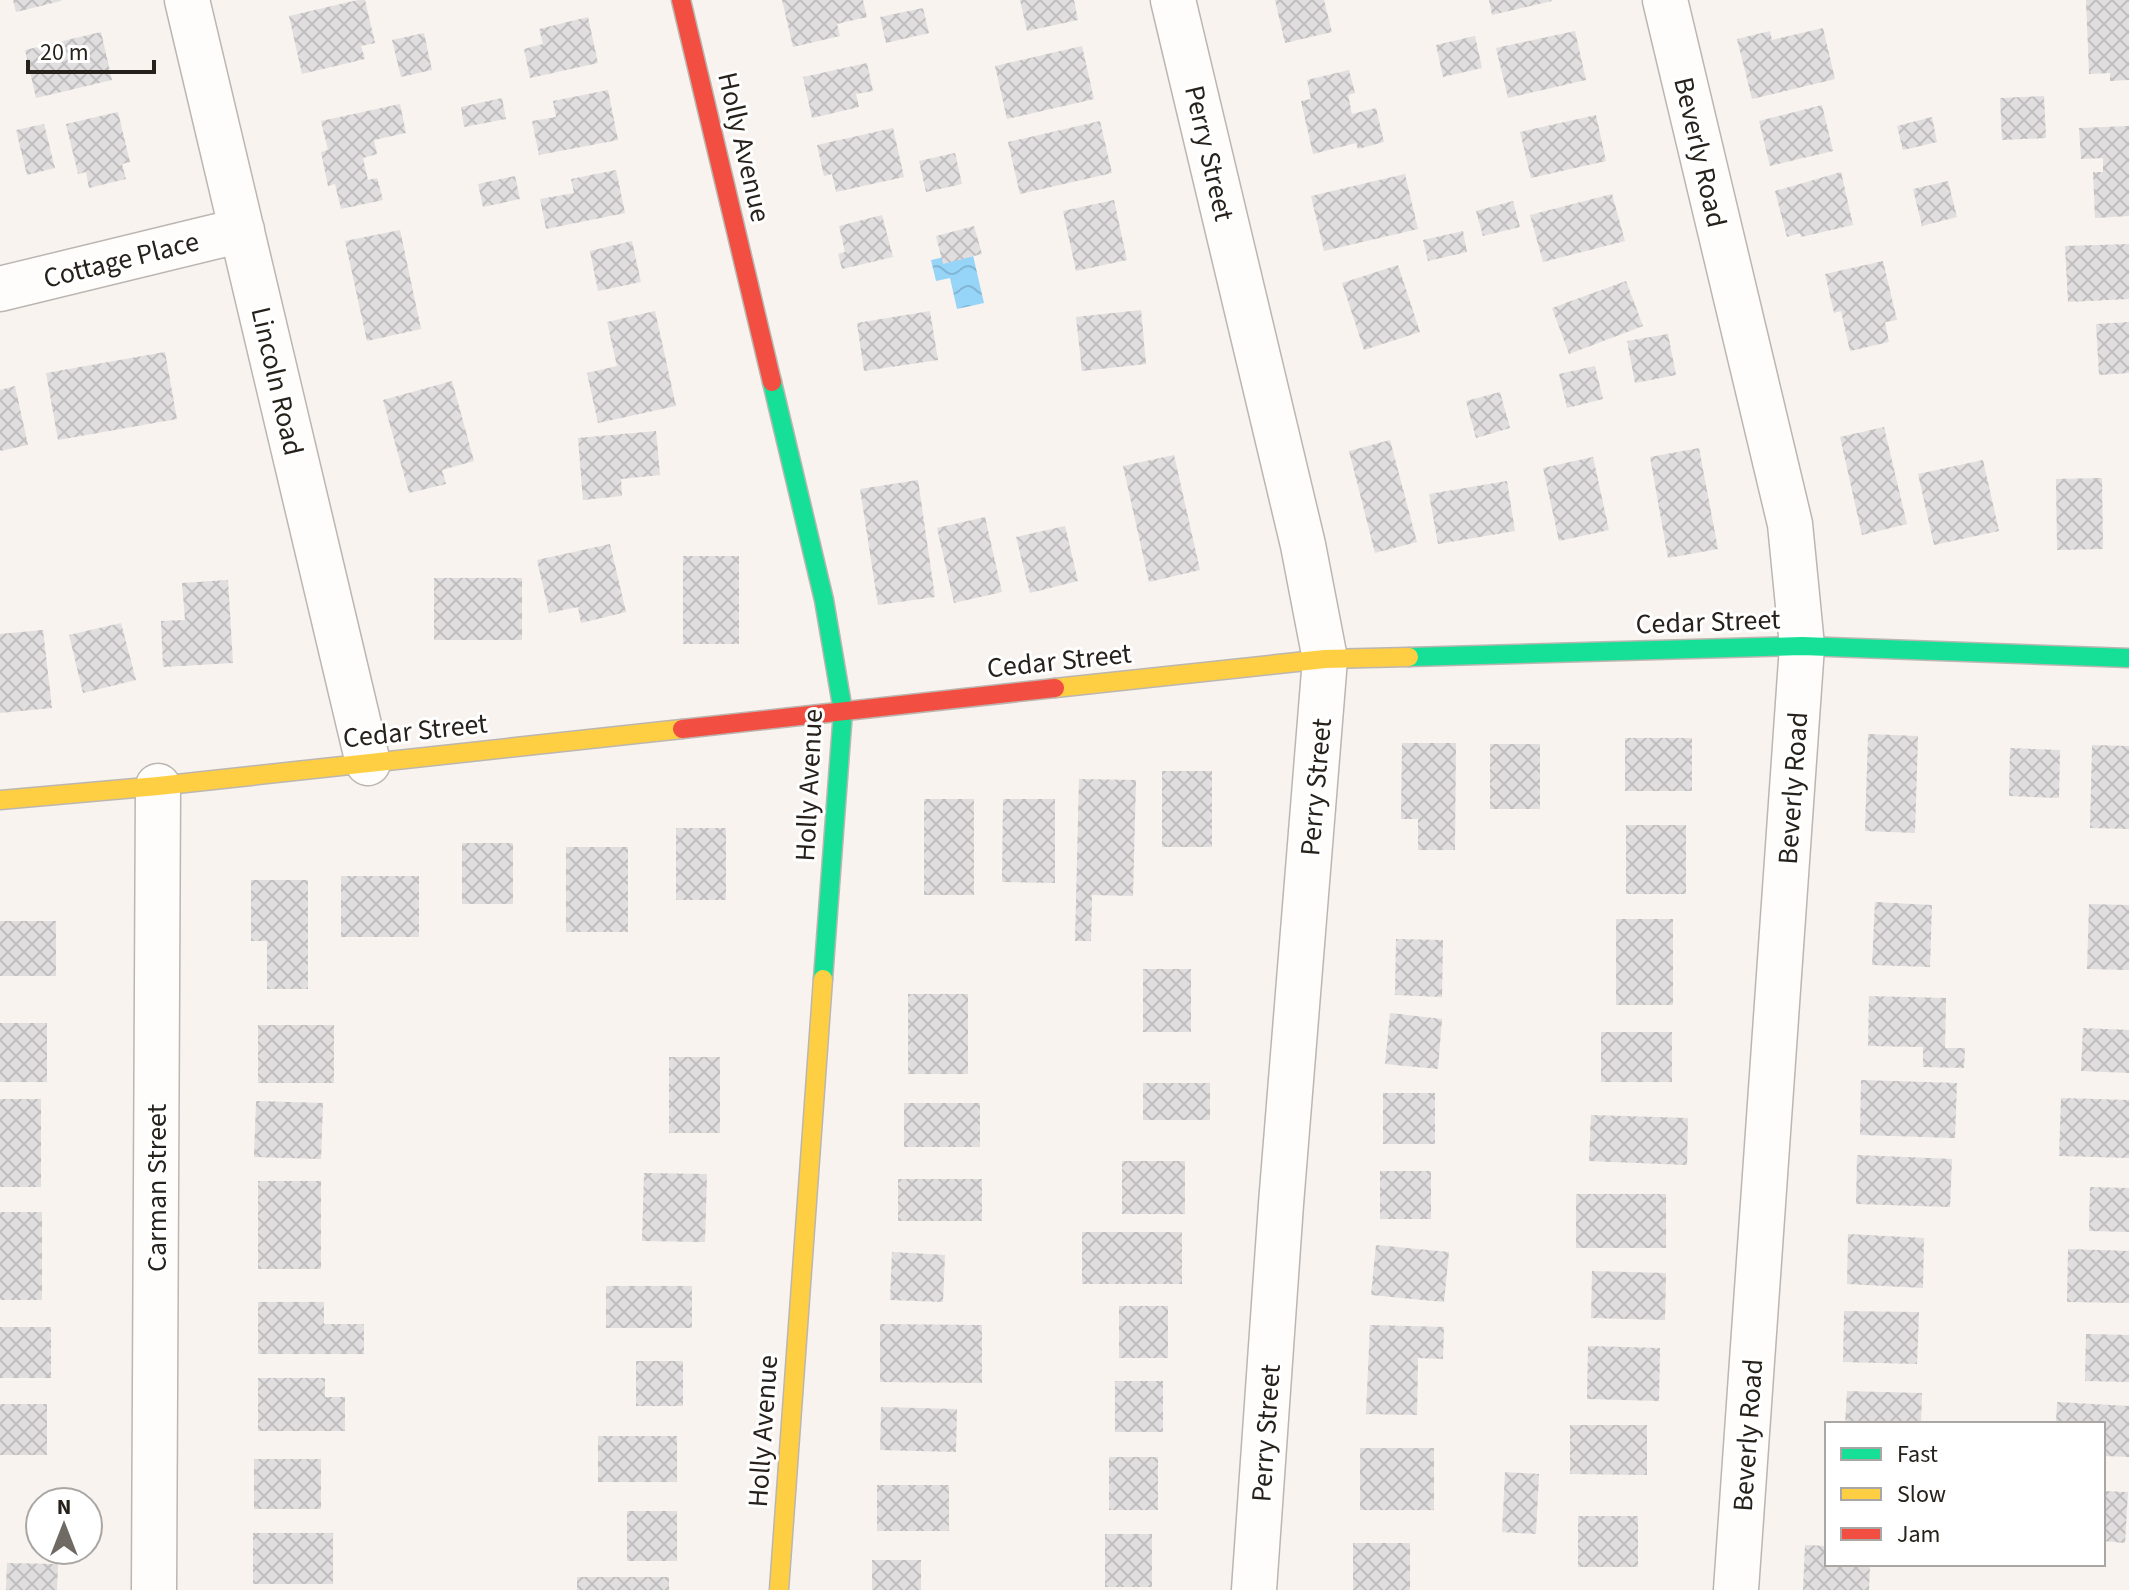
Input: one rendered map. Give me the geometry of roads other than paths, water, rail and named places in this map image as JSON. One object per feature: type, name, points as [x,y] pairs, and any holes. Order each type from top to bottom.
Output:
[{"type":"street","name":"Lincoln Road","points":[[187,0],[368,763]]},
{"type":"street","name":"Holly Avenue","points":[[681,0],[824,600],[843,711],[779,1590]]},
{"type":"street","name":"Perry Street","points":[[1173,0],[1303,545],[1325,659],[1281,1204],[1254,1590]]},
{"type":"street","name":"Beverly Road","points":[[1665,0],[1790,524],[1802,646],[1736,1590]]},
{"type":"street","name":"Cottage Place","points":[[0,289],[242,230]]},
{"type":"street","name":"Cedar Street","points":[[0,800],[158,786],[1325,659],[1802,646],[2129,658]]},
{"type":"street","name":"Carman Street","points":[[154,1590],[158,786]]},
{"type":"water","points":[[972,251],[984,303],[957,309],[950,278],[936,281],[931,260]]}]
